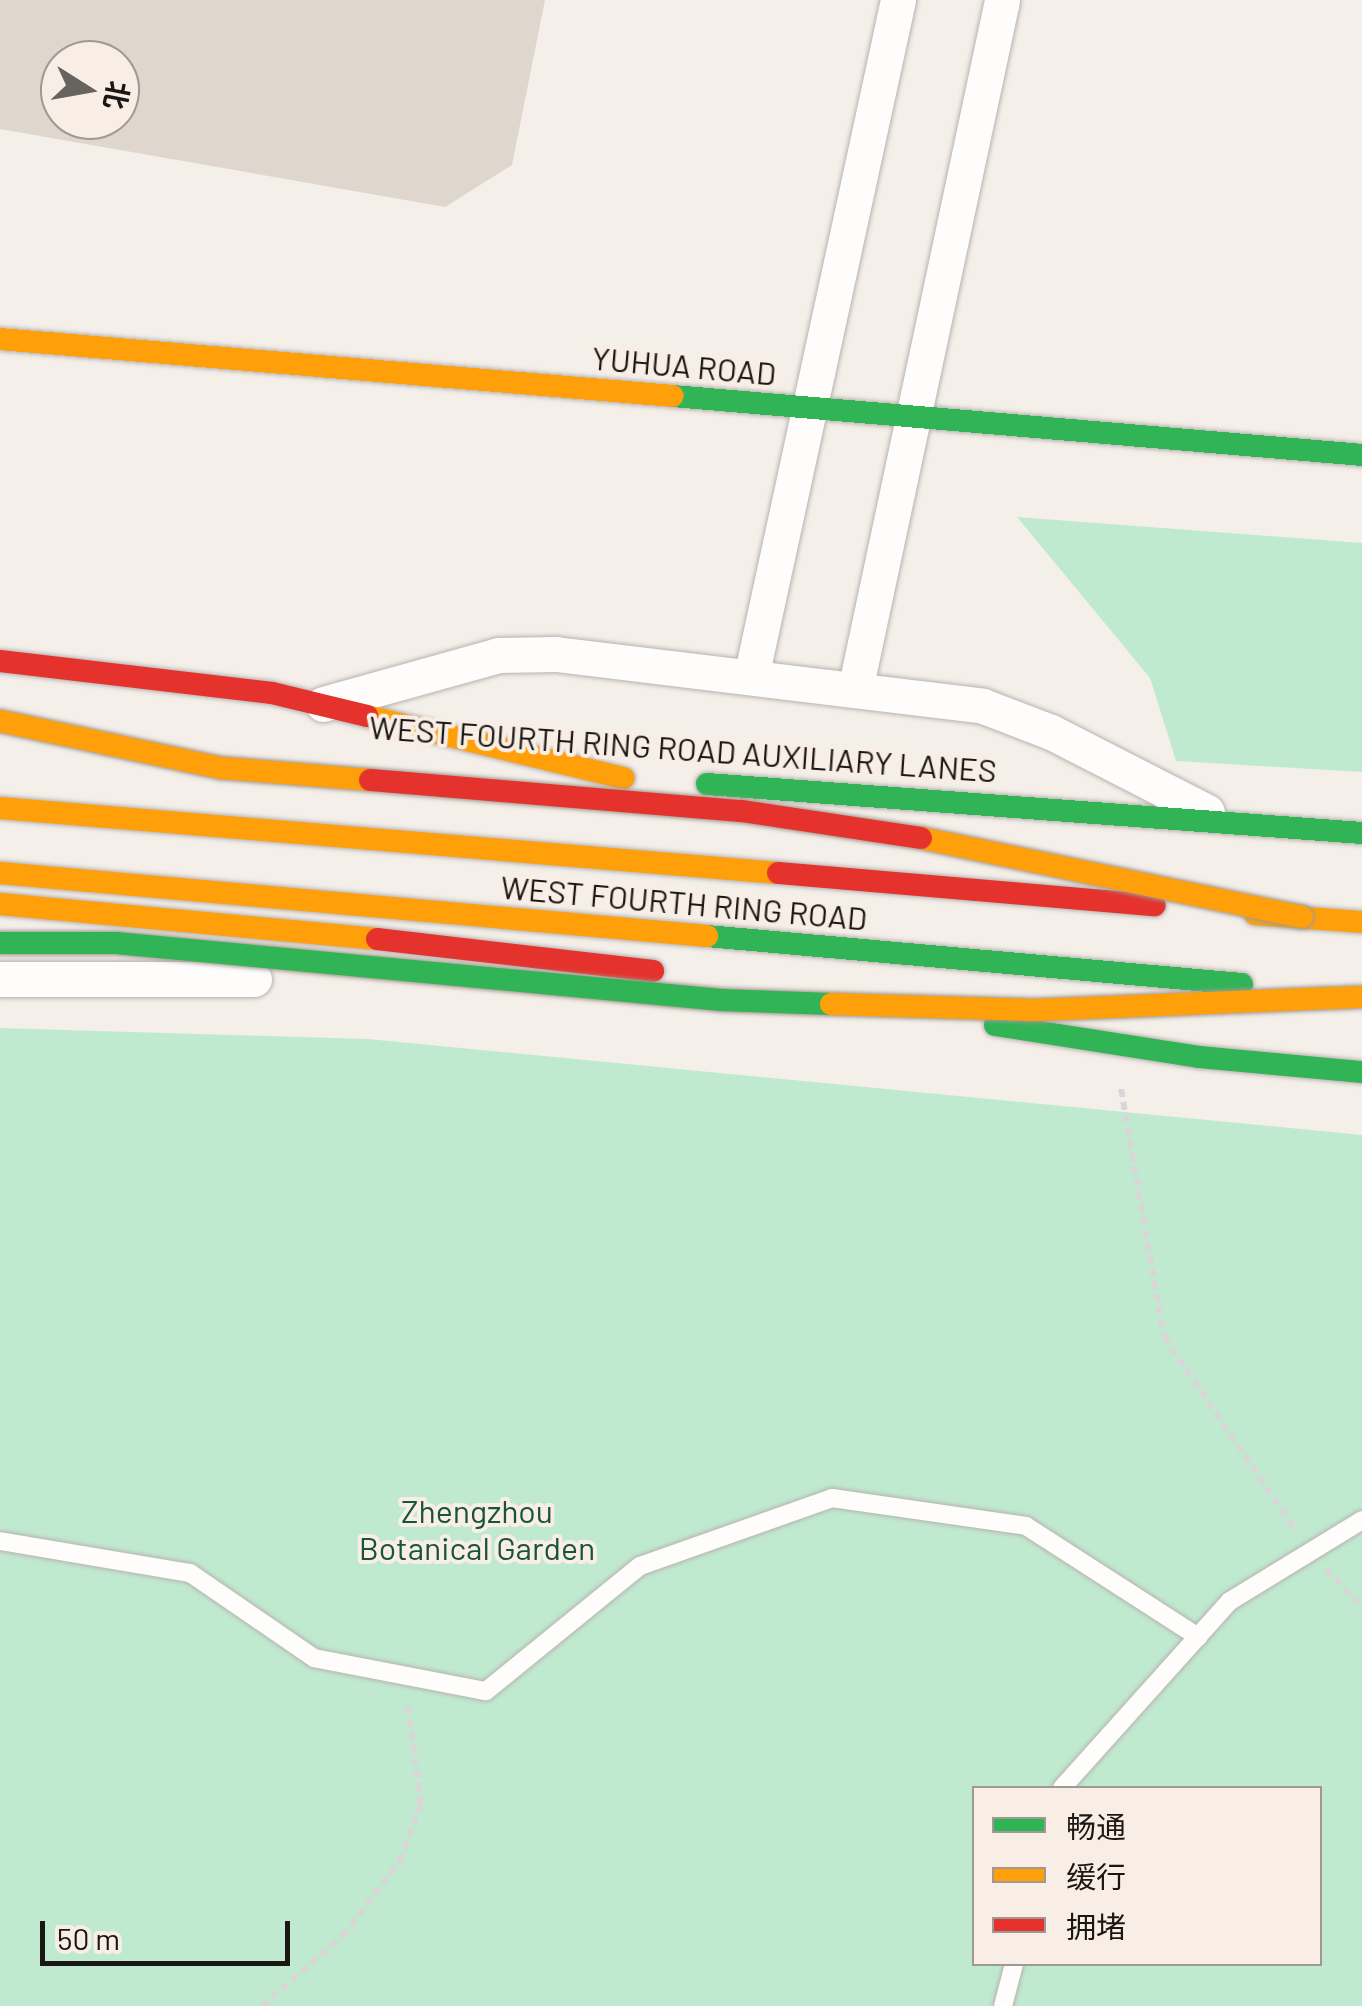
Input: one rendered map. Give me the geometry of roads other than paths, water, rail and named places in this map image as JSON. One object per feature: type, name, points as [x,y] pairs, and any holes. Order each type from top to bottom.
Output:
[{"type":"main road","name":"YUHUA ROAD","points":[[0,339],[1362,455]]},
{"type":"main road","points":[[0,661],[272,692],[624,778]]},
{"type":"main road","points":[[0,724],[222,768]]},
{"type":"main road","name":"WEST FOURTH RING ROAD AUXILIARY LANES","points":[[0,724],[624,778],[1362,833]]},
{"type":"main road","points":[[18,752],[742,811],[919,838],[1302,918]]},
{"type":"main road","name":"WEST FOURTH RING ROAD","points":[[0,808],[1362,922]]},
{"type":"main road","name":"WEST FOURTH RING ROAD","points":[[0,873],[1362,996]]},
{"type":"main road","points":[[0,904],[553,955],[1113,1043],[1362,1072]]},
{"type":"main road","points":[[0,932],[721,1000],[1035,1010],[1362,996]]},
{"type":"main road","points":[[0,943],[116,943]]},
{"type":"street","points":[[752,678],[898,0]]},
{"type":"street","points":[[854,690],[1002,0]]},
{"type":"street","points":[[322,704],[498,655],[556,654],[983,706],[1051,732],[1226,821]]},
{"type":"street","points":[[0,979],[710,980]]},
{"type":"lane","points":[[0,1540],[190,1574],[314,1658],[486,1691],[640,1566],[832,1498],[1026,1526],[1198,1637]]},
{"type":"lane","points":[[1064,1786],[1230,1601],[1362,1520]]},
{"type":"lane","points":[[1003,2006],[1013,1966]]},
{"type":"park label","name":"Zhengzhou Botanical Garden","points":[[477,1530]]}]
